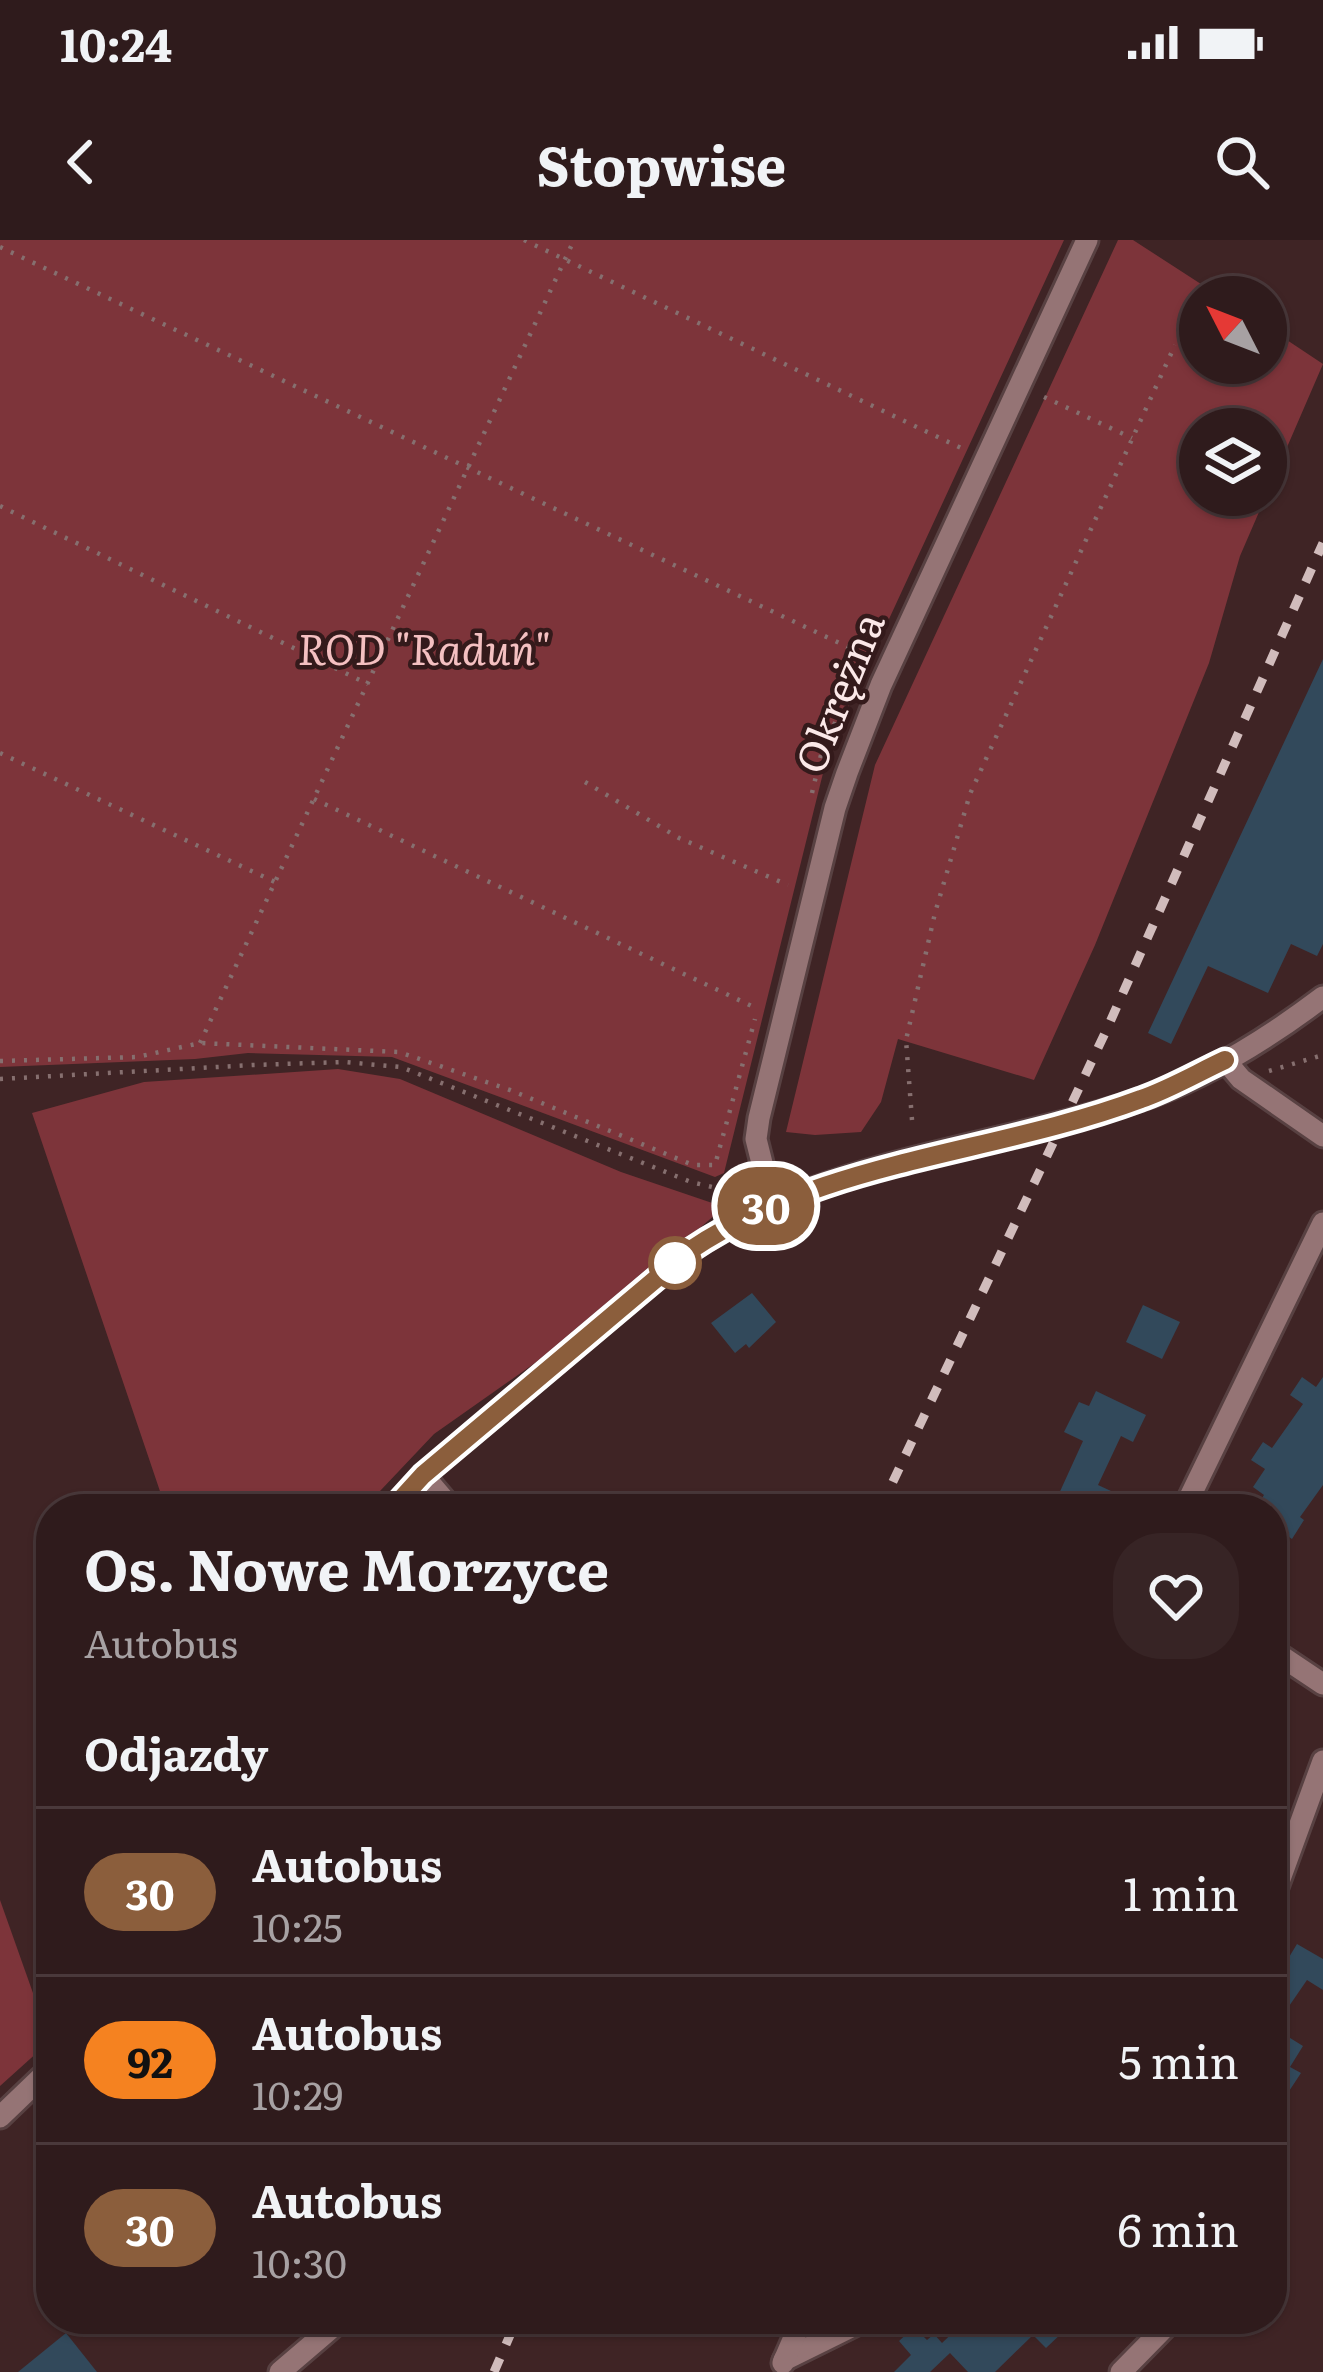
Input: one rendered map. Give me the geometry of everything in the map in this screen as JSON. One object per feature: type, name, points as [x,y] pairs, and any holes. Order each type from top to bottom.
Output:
[{"type":"street","name":"Okrężna","points":[[772,1203],[756,1139],[759,1118],[835,808],[881,685],[1087,240]]},
{"type":"street","points":[[406,1494],[689,1251],[732,1222],[772,1203],[885,1166],[1138,1101],[1225,1060],[1323,997]]},
{"type":"street","points":[[1225,1060],[1241,1079],[1323,1136]]},
{"type":"street","points":[[1191,1494],[1323,1223]]},
{"type":"street","points":[[423,1475],[439,1494]]},
{"type":"street","points":[[1287,1660],[1323,1684]]},
{"type":"street","points":[[1287,1860],[1323,1761]]},
{"type":"street","points":[[0,2117],[36,2082]]},
{"type":"street","points":[[280,2372],[324,2334]]},
{"type":"street","points":[[781,2366],[795,2334]]},
{"type":"street","points":[[781,2366],[840,2334]]},
{"type":"street","points":[[1121,2372],[1158,2334]]},
{"type":"path","points":[[524,240],[961,448]]},
{"type":"path","points":[[200,1043],[574,240]]},
{"type":"path","points":[[0,248],[870,657]]},
{"type":"path","points":[[912,1120],[906,1040],[935,913],[970,794],[1175,345]]},
{"type":"path","points":[[1045,397],[1132,438]]},
{"type":"path","points":[[0,506],[368,684]]},
{"type":"path","points":[[810,799],[821,755],[856,675]]},
{"type":"path","points":[[0,753],[275,882]]},
{"type":"path","points":[[585,782],[679,838],[788,885]]},
{"type":"path","points":[[0,1061],[137,1057],[200,1043],[400,1052],[510,1090],[693,1165],[715,1165],[758,1010],[314,799]]},
{"type":"path","points":[[0,1079],[344,1062],[401,1067],[691,1182],[772,1203]]},
{"type":"green space","name":"ROD \"Raduń\"","points":[[0,240],[1064,240],[829,749],[724,1173],[715,1177],[392,1057],[248,1053],[0,1067]]},
{"type":"green space","points":[[1118,240],[1133,240],[1189,276],[1179,276],[1179,384],[1287,384],[1287,340],[1323,364],[1287,447],[1287,408],[1179,408],[1179,516],[1257,516],[1240,556],[1209,663],[1095,945],[1034,1080],[898,1039],[881,1102],[861,1132],[786,1132],[875,765]]},
{"type":"green space","points":[[338,1069],[400,1079],[621,1172],[724,1207],[586,1327],[434,1434],[377,1494],[161,1494],[32,1113],[144,1082]]},
{"type":"green space","points":[[0,1900],[36,2002],[36,2054],[0,2086]]},
{"type":"building","points":[[1323,659],[1323,944],[1317,956],[1291,944],[1268,993],[1208,966],[1171,1044],[1148,1033]]},
{"type":"building","points":[[752,1293],[776,1322],[749,1348],[746,1344],[735,1353],[711,1323]]},
{"type":"building","points":[[1143,1305],[1180,1322],[1162,1359],[1126,1342]]},
{"type":"building","points":[[1302,1377],[1316,1387],[1323,1377],[1323,1485],[1300,1517],[1304,1520],[1292,1539],[1287,1536],[1287,1494],[1263,1494],[1253,1487],[1265,1469],[1251,1460],[1263,1442],[1272,1448],[1303,1404],[1290,1395]]},
{"type":"building","points":[[1096,1391],[1146,1415],[1133,1442],[1121,1436],[1098,1485],[1110,1494],[1059,1494],[1083,1441],[1064,1432],[1079,1402],[1089,1406]]},
{"type":"building","points":[[1297,1944],[1323,1959],[1323,1990],[1307,1980],[1287,2009],[1287,1960]]},
{"type":"building","points":[[1287,2036],[1303,2046],[1290,2067],[1301,2073],[1287,2094]]},
{"type":"building","points":[[67,2334],[97,2372],[18,2372]]},
{"type":"building","points":[[906,2334],[921,2334],[927,2340],[934,2334],[942,2343],[951,2334],[1061,2334],[1046,2348],[1033,2335],[995,2372],[968,2372],[950,2353],[930,2372],[894,2372],[911,2355],[899,2341]]},
{"type":"railway","points":[[887,1494],[1106,1031],[1323,543]]},
{"type":"railway","points":[[494,2372],[510,2334]]},
{"type":"bus line","name":"30","points":[[406,1494],[689,1251],[732,1222],[772,1203],[885,1166],[1138,1101],[1225,1060]]}]
